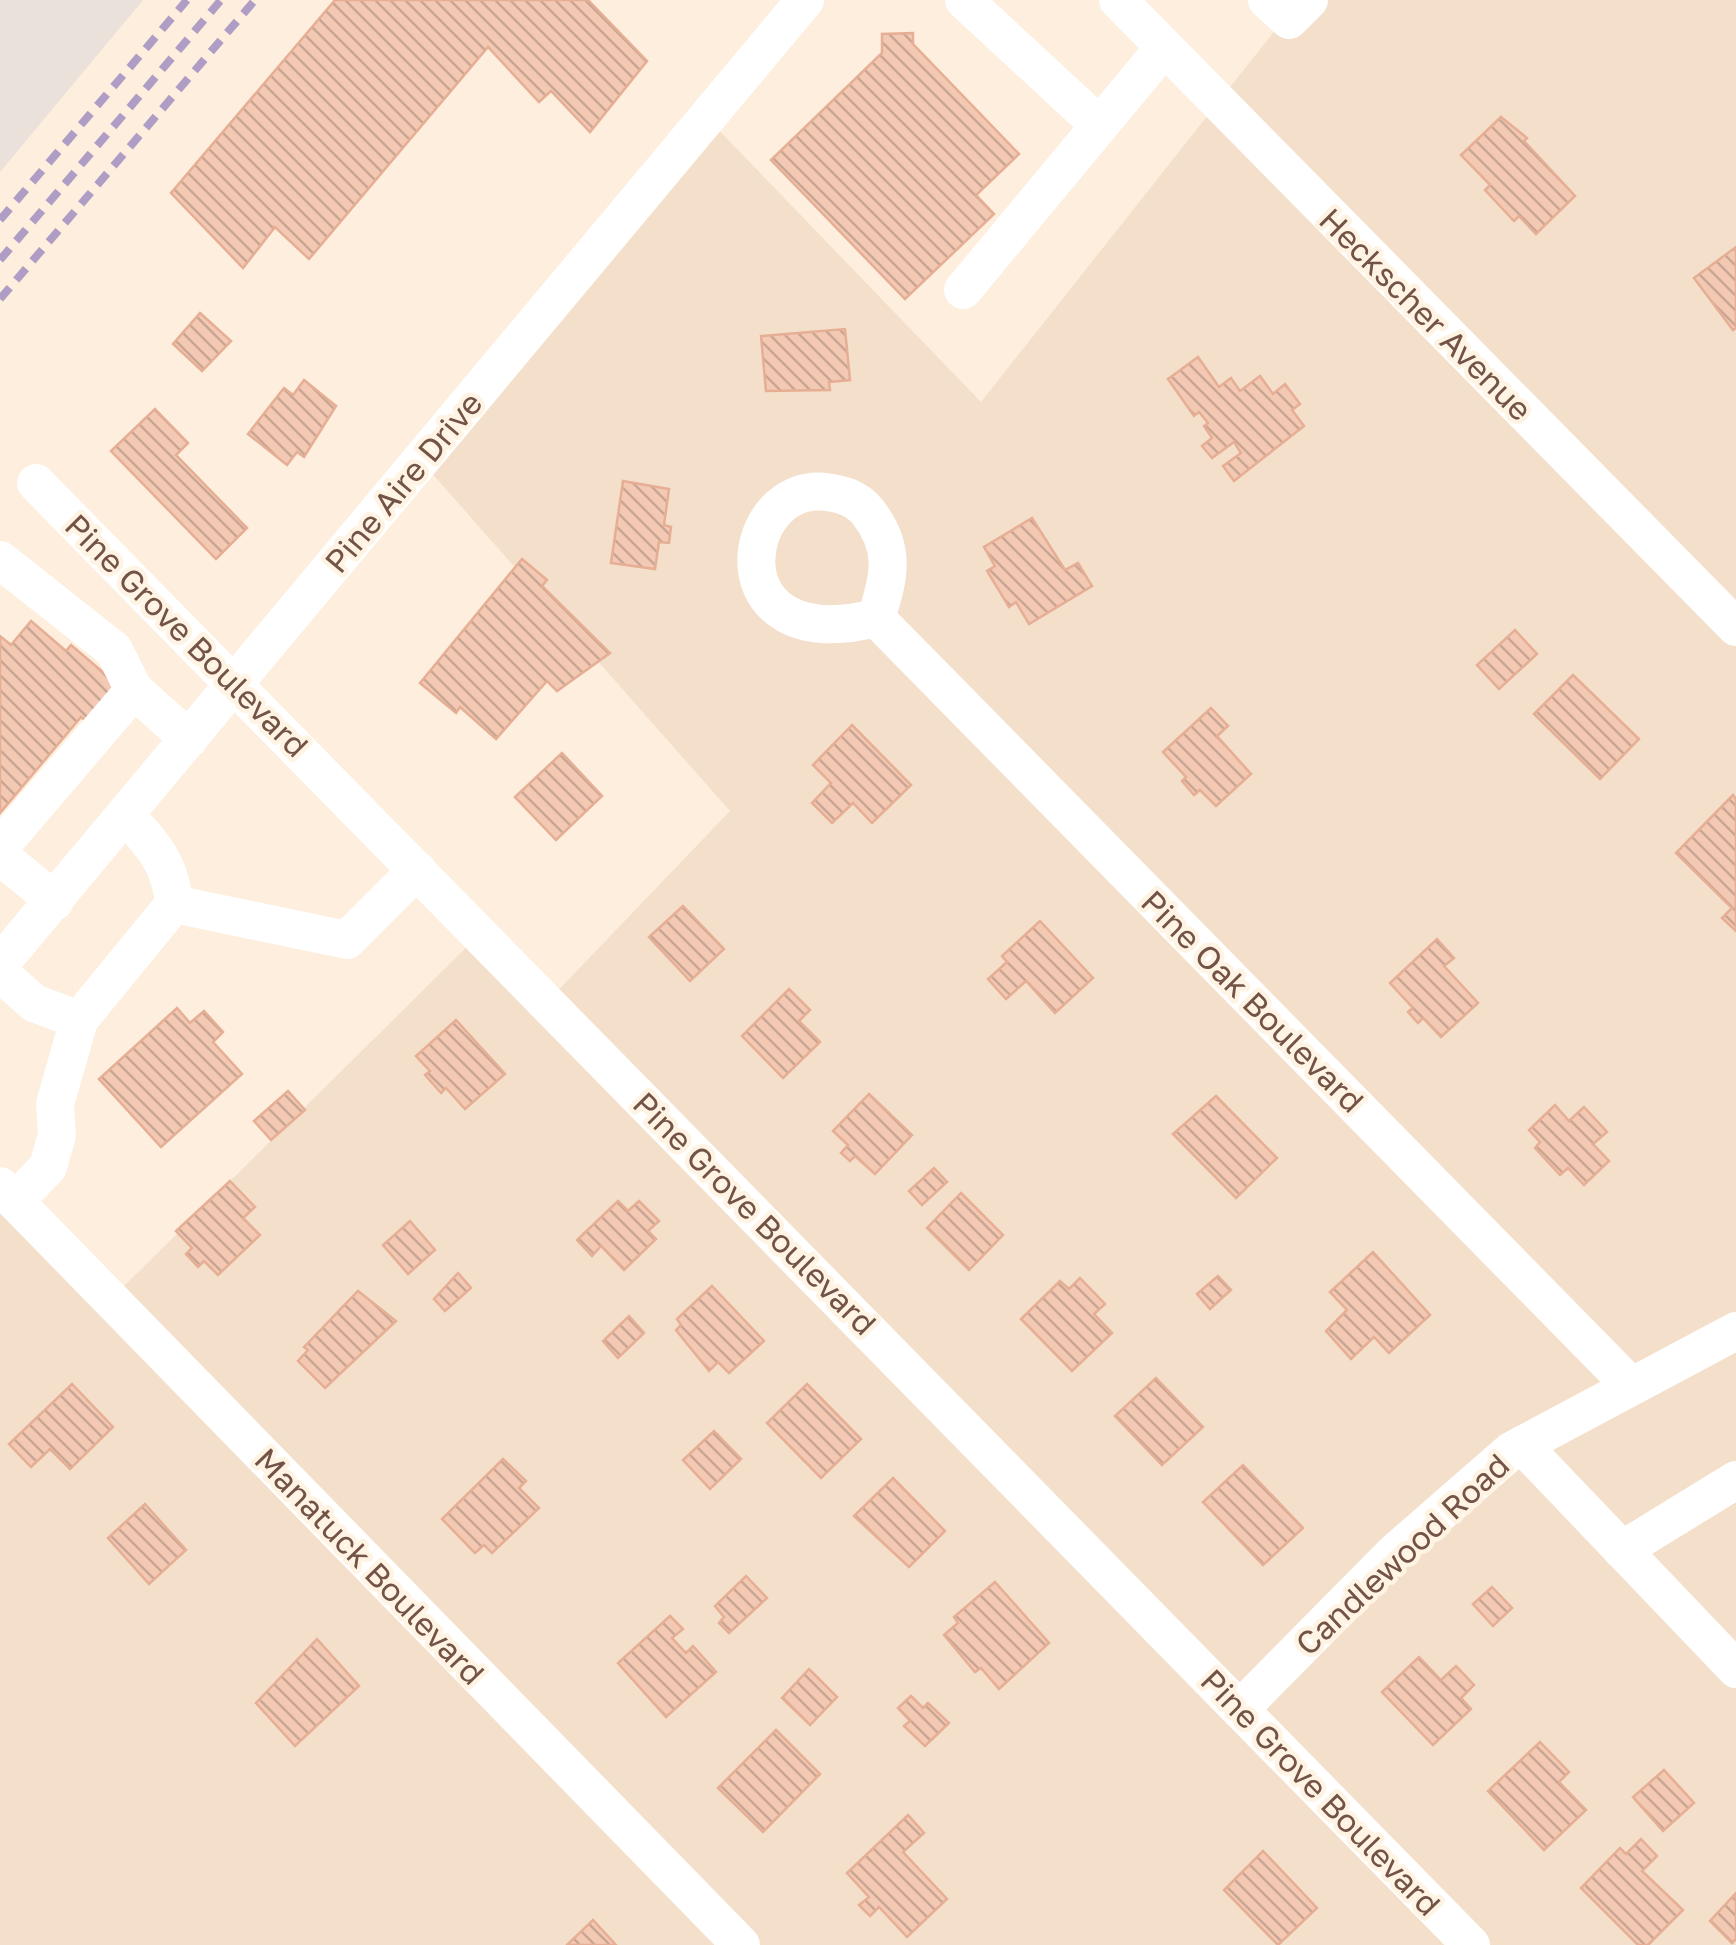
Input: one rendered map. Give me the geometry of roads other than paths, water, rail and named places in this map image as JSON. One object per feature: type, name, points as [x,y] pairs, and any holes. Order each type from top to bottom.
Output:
[{"type":"street","name":"Pine Aire Drive","points":[[0,964],[805,0]]},
{"type":"street","points":[[964,0],[1099,125]]},
{"type":"street","name":"Heckscher Avenue","points":[[1118,0],[1736,627]]},
{"type":"street","points":[[1267,0],[1289,20],[1309,0]]},
{"type":"street","points":[[962,290],[1164,49]]},
{"type":"street","name":"Pine Grove Boulevard","points":[[36,483],[1471,1945]]},
{"type":"street","points":[[0,560],[114,650],[134,690],[189,740]]},
{"type":"street","name":"Pine Oak Boulevard","points":[[876,618],[1630,1385]]},
{"type":"street","points":[[0,847],[134,690]]},
{"type":"street","points":[[7,1194],[48,1168],[57,1135],[55,1104],[79,1020],[174,904],[172,875],[153,844],[126,816]]},
{"type":"street","points":[[0,856],[55,901]]},
{"type":"street","points":[[174,904],[347,940],[417,870]]},
{"type":"street","points":[[0,973],[34,1002],[79,1020]]},
{"type":"street","name":"Manatuck Boulevard","points":[[7,1194],[741,1945]]},
{"type":"street","name":"Candlewood Road","points":[[1240,1709],[1394,1553],[1522,1445],[1736,1332]]},
{"type":"street","points":[[1522,1445],[1736,1668]]},
{"type":"street","points":[[1622,1550],[1736,1480]]},
{"type":"railway","points":[[0,220],[187,0]]},
{"type":"railway","points":[[0,260],[221,0]]},
{"type":"railway","points":[[0,299],[255,0]]}]
